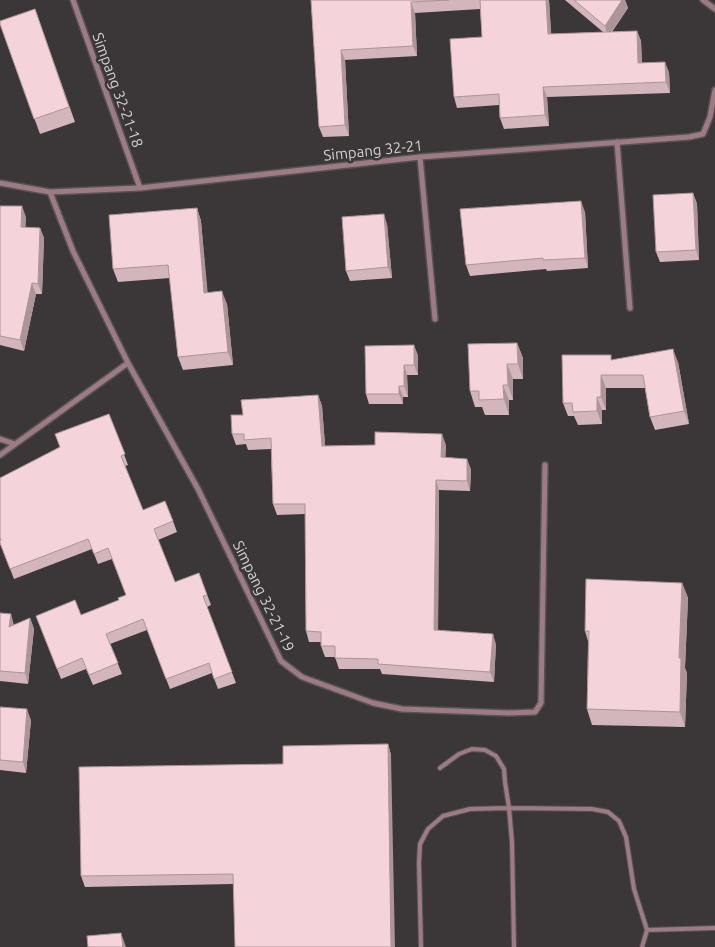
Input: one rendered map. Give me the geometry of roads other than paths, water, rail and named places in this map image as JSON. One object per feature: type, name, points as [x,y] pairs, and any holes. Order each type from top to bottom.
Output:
[{"type":"street","name":"Simpang 32-21-18","points":[[73,0],[140,188]]},
{"type":"street","points":[[703,0],[715,9]]},
{"type":"street","name":"Simpang 32-21","points":[[0,183],[50,192],[140,188],[420,158],[689,137],[703,134],[710,117],[715,90]]},
{"type":"street","points":[[617,142],[630,308]]},
{"type":"street","points":[[420,158],[435,320]]},
{"type":"street","name":"Simpang 32-21-19","points":[[50,192],[74,251],[128,363],[198,489],[281,661],[302,677],[373,703],[402,709],[509,713],[535,712],[541,703],[545,465]]},
{"type":"street","points":[[0,454],[128,363]]},
{"type":"street","points":[[0,439],[14,444]]},
{"type":"lane","points":[[440,768],[459,754],[472,749],[485,750],[496,756],[504,769],[512,842],[514,947]]},
{"type":"lane","points":[[421,947],[420,844],[428,829],[443,816],[470,809],[509,808],[592,809],[608,812],[619,821],[626,837],[634,889],[647,930],[642,947]]},
{"type":"lane","points":[[647,930],[715,928]]}]
